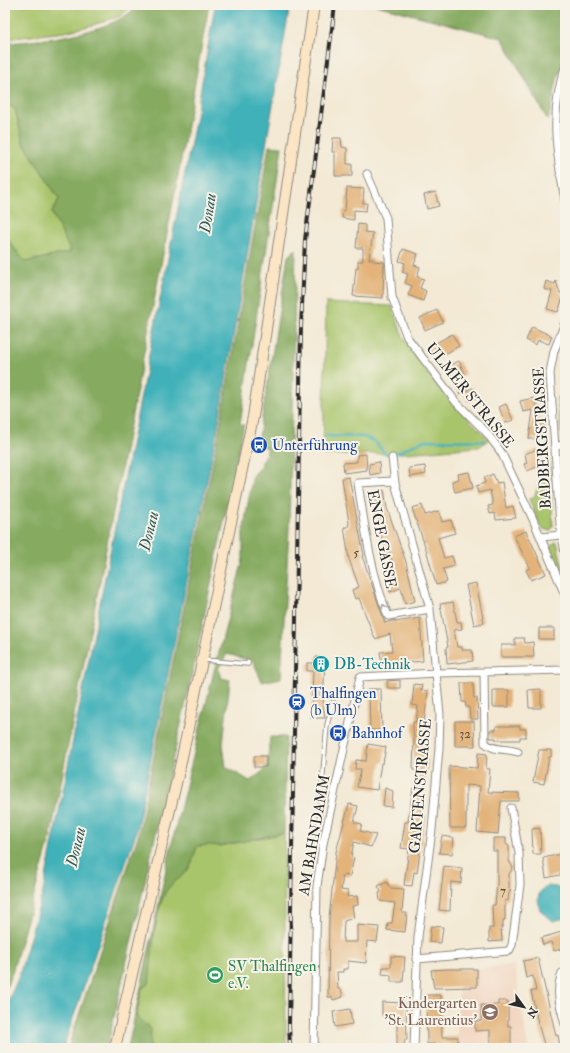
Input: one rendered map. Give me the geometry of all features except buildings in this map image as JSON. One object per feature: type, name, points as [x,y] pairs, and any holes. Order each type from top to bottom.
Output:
[{"type":"street","points":[[115,1048],[203,660],[253,416],[314,5]]},
{"type":"street","points":[[565,68],[555,112],[555,133],[565,200]]},
{"type":"street","name":"ULMER STRASSE","points":[[367,174],[386,218],[392,297],[407,337],[456,402],[490,437],[502,452],[541,537],[565,595]]},
{"type":"street","name":"BADBERGSTRASSE","points":[[565,323],[554,351],[550,368],[562,524],[561,535],[565,553]]},
{"type":"street","points":[[555,447],[565,444]]},
{"type":"street","name":"GARTENSTRASSE","points":[[392,458],[394,481],[430,609],[440,715],[439,755],[432,830],[420,916],[416,959],[414,1048]]},
{"type":"street","name":"ENGE GASSE","points":[[394,481],[358,483],[369,556],[380,596],[388,616],[430,609]]},
{"type":"street","points":[[541,537],[561,535]]},
{"type":"street","points":[[437,673],[565,670]]},
{"type":"street","points":[[484,672],[485,744],[491,748],[508,748],[518,752]]},
{"type":"street","name":"AM BAHNDAMM","points":[[314,1048],[315,900],[324,844],[360,677],[437,673]]},
{"type":"street","points":[[416,959],[508,951],[512,945],[520,885],[519,853],[510,808]]},
{"type":"street","points":[[562,973],[558,985],[558,998],[565,1024]]},
{"type":"lane","points":[[203,660],[248,664],[248,662]]},
{"type":"lane","points":[[324,844],[318,842],[318,833],[327,725],[333,702]]},
{"type":"shaded area","name":"Kindergarten 'St. Laurentius'","points":[[515,965],[528,1048],[457,1048],[459,970]]},
{"type":"green space","points":[[5,5],[133,5],[120,16],[93,25],[65,32],[5,39]]},
{"type":"green space","points":[[138,5],[209,5],[176,187],[50,839],[12,973],[5,991],[5,236],[25,262],[71,252],[52,213],[59,199],[23,142],[15,109],[11,106],[5,107],[5,43],[38,40],[76,34],[95,29],[127,15]]},
{"type":"green space","points":[[376,5],[565,5],[565,58],[557,80],[548,121],[502,38]]},
{"type":"green space","points":[[11,106],[15,109],[23,142],[59,199],[52,213],[71,252],[25,262],[5,236],[5,107]]},
{"type":"green space","points":[[269,146],[282,147],[240,424],[244,425],[190,684],[107,1048],[68,1048],[138,836],[218,437]]},
{"type":"green space","points":[[296,249],[289,528],[281,678],[262,682],[253,661],[227,654],[218,669],[221,678],[230,680],[223,744],[226,767],[250,781],[267,768],[270,737],[286,737],[284,833],[220,846],[197,846],[189,868],[169,887],[165,893],[155,926],[149,984],[142,988],[136,1016],[151,1029],[150,1048],[128,1048],[170,851],[243,560],[243,533],[253,474],[260,467],[268,449],[258,443],[288,256]]},
{"type":"green space","points":[[326,303],[392,306],[404,338],[422,366],[454,404],[489,439],[479,447],[405,453],[323,455]]},
{"type":"green space","points":[[557,397],[565,397],[565,437],[561,433]]},
{"type":"green space","points":[[549,458],[553,526],[550,531],[541,528],[529,499],[534,497]]},
{"type":"green space","points":[[557,542],[565,578],[564,583],[550,549],[554,543]]},
{"type":"green space","name":"SV Thalfingen e.V.","points":[[284,833],[286,1048],[128,1048],[171,852],[201,843],[220,846]]},
{"type":"water","name":"Donau","points":[[215,5],[290,5],[217,432],[136,833],[63,1048],[5,1048],[5,1009],[19,976],[43,892],[196,117]]},
{"type":"water","points":[[548,886],[556,887],[565,891],[565,918],[553,921],[540,910],[538,902],[540,893]]},
{"type":"waterway","points":[[326,436],[364,437],[374,441],[386,454],[394,454],[425,440],[484,441]]},
{"type":"railway","points":[[290,1048],[289,1024],[301,327],[305,240],[335,5]]},
{"type":"place","name":"Unterführung","points":[[259,445]]},
{"type":"place","name":"DB-Technik","points":[[321,664]]},
{"type":"place","name":"Thalfingen (b Ulm)","points":[[297,702]]},
{"type":"place","name":"Bahnhof","points":[[338,733]]},
{"type":"place","name":"SV Thalfingen e.V.","points":[[215,975]]},
{"type":"place","name":"Kindergarten 'St. Laurentius'","points":[[490,1012]]}]
